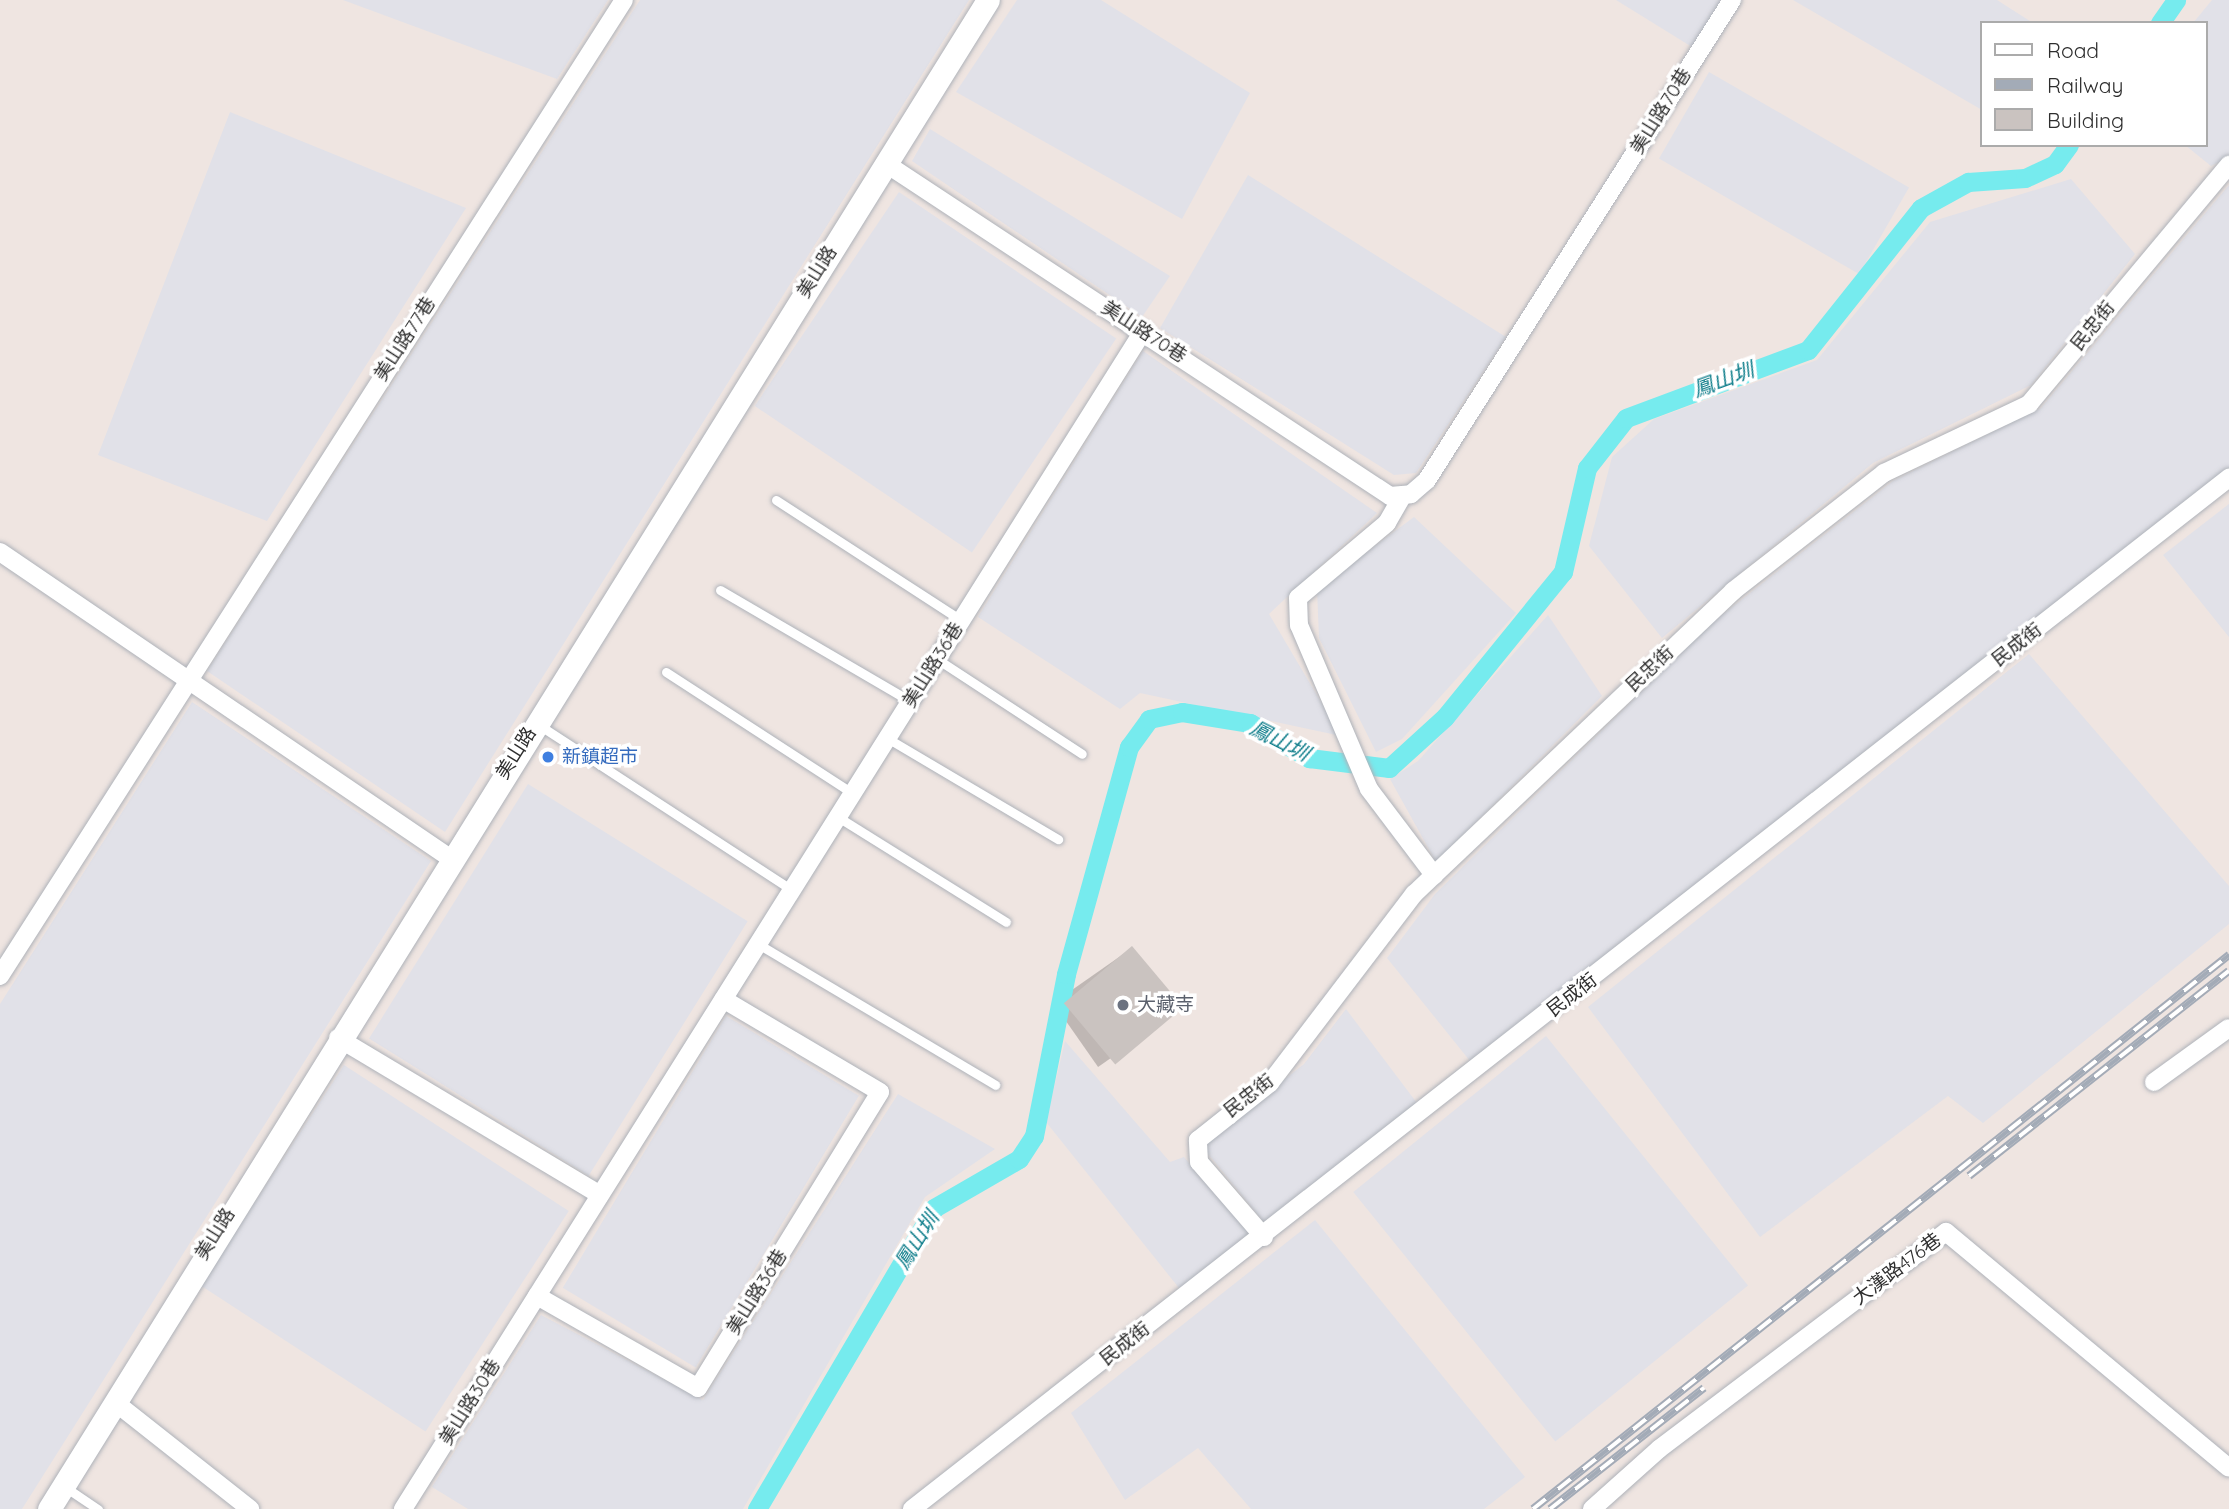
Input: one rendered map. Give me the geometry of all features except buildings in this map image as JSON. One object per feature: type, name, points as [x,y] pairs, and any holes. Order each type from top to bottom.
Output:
[{"type":"street","name":"美山路77巷","points":[[0,976],[186,678],[624,0]]},
{"type":"street","name":"美山路","points":[[49,1509],[450,858],[988,0]]},
{"type":"street","name":"美山路70巷","points":[[886,163],[1390,496],[1403,495],[1427,480],[1732,0]]},
{"type":"street","name":"民忠街","points":[[1264,1237],[1199,1162],[1198,1140],[1270,1083],[1434,875],[1733,591],[1884,473],[2029,404],[2229,165]]},
{"type":"street","name":"美山路36巷","points":[[723,999],[880,1093],[698,1388],[537,1296],[852,793],[1143,331]]},
{"type":"street","name":"民成街","points":[[912,1509],[1264,1237],[2229,478]]},
{"type":"street","name":"美山路70巷","points":[[1403,495],[1387,523],[1298,598],[1298,625],[1355,746],[1369,789],[1434,875]]},
{"type":"street","points":[[0,552],[450,858]]},
{"type":"street","points":[[2154,1082],[2229,1028]]},
{"type":"street","points":[[338,1038],[600,1195]]},
{"type":"street","name":"大漢路476巷","points":[[1592,1509],[1659,1449],[1946,1232],[2229,1468]]},
{"type":"street","name":"美山路30巷","points":[[403,1509],[537,1296]]},
{"type":"street","points":[[116,1403],[250,1509]]},
{"type":"lane","points":[[776,500],[961,620]]},
{"type":"lane","points":[[720,590],[910,701]]},
{"type":"lane","points":[[937,659],[1082,754]]},
{"type":"lane","points":[[666,672],[852,793]]},
{"type":"lane","points":[[535,723],[792,890]]},
{"type":"lane","points":[[887,738],[1058,839]]},
{"type":"lane","points":[[838,817],[1006,922]]},
{"type":"lane","points":[[758,944],[995,1084]]},
{"type":"lane","points":[[64,1486],[98,1509]]},
{"type":"shaded area","points":[[343,0],[608,0],[557,79]]},
{"type":"shaded area","points":[[640,0],[969,0],[445,832],[207,671]]},
{"type":"shaded area","points":[[1017,0],[1101,0],[1250,93],[1182,219],[956,92]]},
{"type":"shaded area","points":[[1616,0],[1721,0],[1692,47]]},
{"type":"shaded area","points":[[1793,0],[1997,0],[2030,21],[1980,21],[1980,109]]},
{"type":"shaded area","points":[[2212,0],[2229,0],[2229,157],[2211,166],[2187,147],[2208,147],[2208,21],[2195,21]]},
{"type":"shaded area","points":[[1709,72],[1909,188],[1859,274],[1659,159]]},
{"type":"shaded area","points":[[230,112],[466,208],[267,521],[98,455]]},
{"type":"shaded area","points":[[930,129],[1170,276],[1142,317],[912,161]]},
{"type":"shaded area","points":[[1248,175],[1506,337],[1416,473],[1394,475],[1160,328]]},
{"type":"shaded area","points":[[2071,179],[2135,254],[2031,385],[1873,463],[1662,638],[1589,546],[1612,457],[1654,419],[1817,360],[1930,222]]},
{"type":"shaded area","points":[[2229,185],[2229,468],[1470,1061],[1387,958],[1435,894],[1713,622],[1893,481],[2041,408]]},
{"type":"shaded area","points":[[899,192],[1116,339],[972,552],[755,406]]},
{"type":"shaded area","points":[[1143,351],[1377,513],[1269,614],[1341,736],[1140,693],[1120,709],[978,617]]},
{"type":"shaded area","points":[[2229,504],[2229,637],[2163,555]]},
{"type":"shaded area","points":[[1414,517],[1516,613],[1402,739],[1376,752],[1319,638],[1317,589]]},
{"type":"shaded area","points":[[1548,615],[1602,696],[1436,862],[1390,779],[1418,761]]},
{"type":"shaded area","points":[[2029,654],[2229,886],[2229,924],[1983,1123],[1948,1096],[1760,1237],[1588,1007]]},
{"type":"shaded area","points":[[192,702],[431,861],[22,1509],[0,1509],[0,1004]]},
{"type":"shaded area","points":[[528,784],[748,921],[589,1176],[369,1038]]},
{"type":"shaded area","points":[[1346,1009],[1420,1107],[1267,1226],[1201,1145],[1304,1064]]},
{"type":"shaded area","points":[[726,1016],[859,1096],[696,1368],[563,1288]]},
{"type":"shaded area","points":[[1546,1036],[1748,1285],[1555,1442],[1353,1192]]},
{"type":"shaded area","points":[[1065,1041],[1170,1162],[1184,1157],[1254,1238],[1183,1293],[1046,1122]]},
{"type":"shaded area","points":[[344,1065],[569,1211],[426,1432],[201,1286]]},
{"type":"shaded area","points":[[898,1094],[995,1149],[925,1197],[743,1509],[468,1509],[432,1487],[541,1315],[703,1400]]},
{"type":"shaded area","points":[[1315,1220],[1525,1477],[1484,1509],[1251,1509],[1198,1448],[1125,1500],[1071,1413]]},
{"type":"waterway","name":"鳳山圳","points":[[2161,21],[2176,0]]},
{"type":"waterway","name":"鳳山圳","points":[[757,1509],[934,1208],[1019,1159],[1034,1136],[1066,974],[1129,747],[1149,719],[1182,712],[1250,723],[1309,758],[1389,768],[1445,717],[1563,572],[1587,468],[1626,418],[1808,350],[1921,208],[1968,182],[2025,178],[2055,164],[2068,147]]},
{"type":"railway","points":[[1533,1509],[2229,955]]},
{"type":"railway","points":[[1969,1176],[2229,971]]},
{"type":"railway","points":[[1550,1509],[1704,1388]]},
{"type":"place","name":"新鎮超市","points":[[548,757]]},
{"type":"place","name":"大藏寺","points":[[1123,1005]]}]
